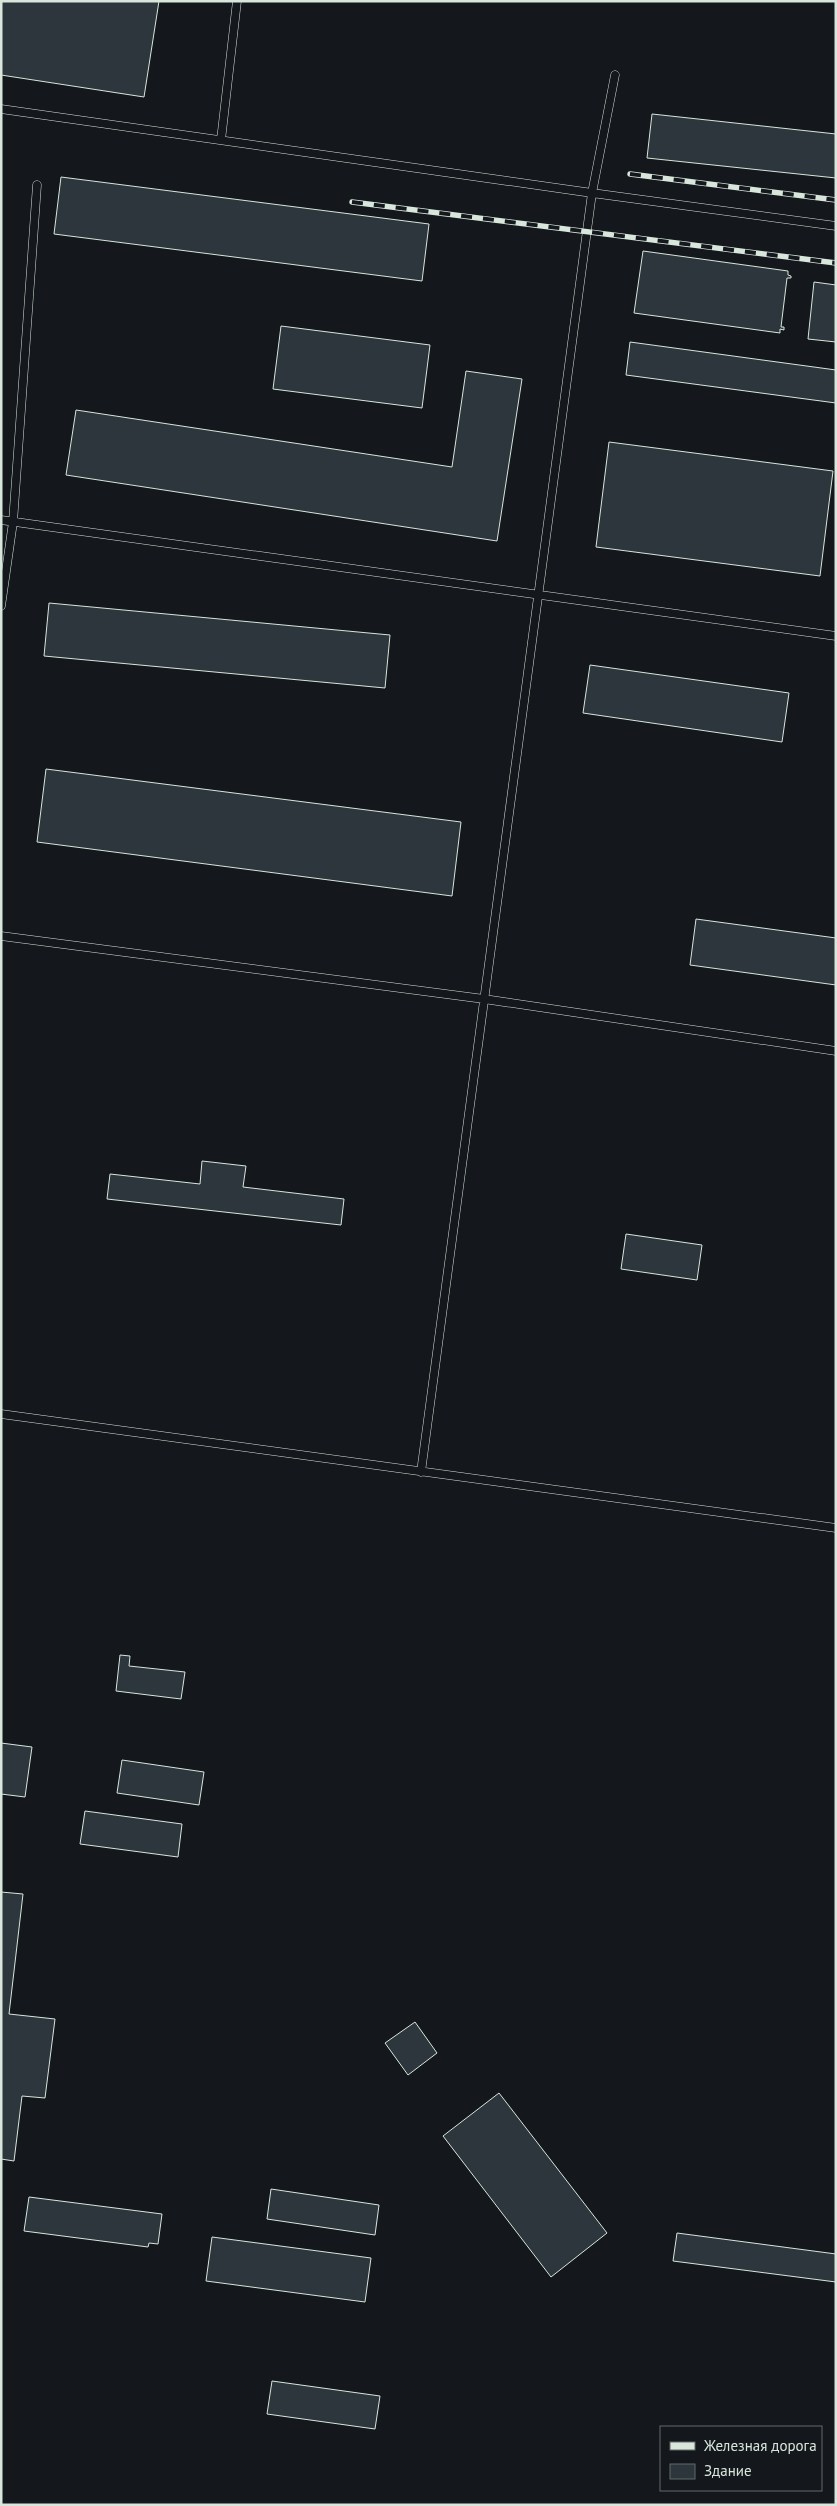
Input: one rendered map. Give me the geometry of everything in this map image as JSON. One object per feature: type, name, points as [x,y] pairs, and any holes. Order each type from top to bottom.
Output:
[{"type":"lane","points":[[221,140],[237,1]]},
{"type":"lane","points":[[421,1472],[592,193],[615,75]]},
{"type":"lane","points":[[1,109],[836,226]]},
{"type":"lane","points":[[1,606],[13,522],[37,185]]},
{"type":"lane","points":[[1,520],[836,636]]},
{"type":"lane","points":[[1,936],[484,999],[836,1052]]},
{"type":"lane","points":[[1,1414],[836,1528]]},
{"type":"building","points":[[1,1],[159,1],[144,97],[1,75]]},
{"type":"building","points":[[652,114],[836,134],[836,178],[647,158]]},
{"type":"building","points":[[61,177],[429,224],[422,281],[54,234]]},
{"type":"building","points":[[643,251],[788,271],[788,275],[791,278],[787,278],[781,327],[784,327],[784,330],[780,329],[780,333],[634,313]]},
{"type":"building","points":[[814,282],[836,285],[836,342],[808,339]]},
{"type":"building","points":[[281,326],[430,345],[422,408],[273,389]]},
{"type":"building","points":[[630,342],[836,370],[836,403],[626,375]]},
{"type":"building","points":[[466,371],[522,379],[497,541],[66,475],[76,410],[452,467]]},
{"type":"building","points":[[609,442],[833,471],[820,576],[596,547]]},
{"type":"building","points":[[49,603],[390,635],[385,688],[44,656]]},
{"type":"building","points":[[590,665],[789,693],[782,742],[583,713]]},
{"type":"building","points":[[46,769],[461,822],[452,896],[37,842]]},
{"type":"building","points":[[696,919],[836,938],[836,985],[690,965]]},
{"type":"building","points":[[202,1161],[246,1166],[243,1187],[344,1199],[341,1225],[107,1199],[110,1174],[200,1184]]},
{"type":"building","points":[[626,1234],[702,1245],[697,1280],[621,1269]]},
{"type":"building","points":[[120,1655],[130,1656],[129,1666],[185,1672],[181,1699],[116,1691]]},
{"type":"building","points":[[1,1743],[32,1747],[25,1797],[1,1794]]},
{"type":"building","points":[[122,1760],[204,1772],[199,1805],[117,1793]]},
{"type":"building","points":[[85,1811],[182,1824],[178,1857],[80,1844]]},
{"type":"building","points":[[1,1892],[23,1894],[9,2014],[55,2019],[45,2098],[22,2096],[14,2161],[1,2159]]},
{"type":"building","points":[[415,2022],[437,2053],[408,2075],[385,2043]]},
{"type":"building","points":[[499,2093],[607,2233],[551,2277],[443,2136]]},
{"type":"building","points":[[271,2189],[379,2205],[375,2235],[267,2219]]},
{"type":"building","points":[[29,2197],[162,2214],[158,2244],[149,2243],[148,2247],[24,2231]]},
{"type":"building","points":[[677,2233],[836,2254],[836,2282],[673,2261]]},
{"type":"building","points":[[212,2237],[371,2258],[365,2302],[206,2281]]},
{"type":"building","points":[[272,2381],[380,2396],[375,2429],[267,2414]]},
{"type":"railway","points":[[630,174],[836,200]]},
{"type":"railway","points":[[352,202],[836,263]]}]
